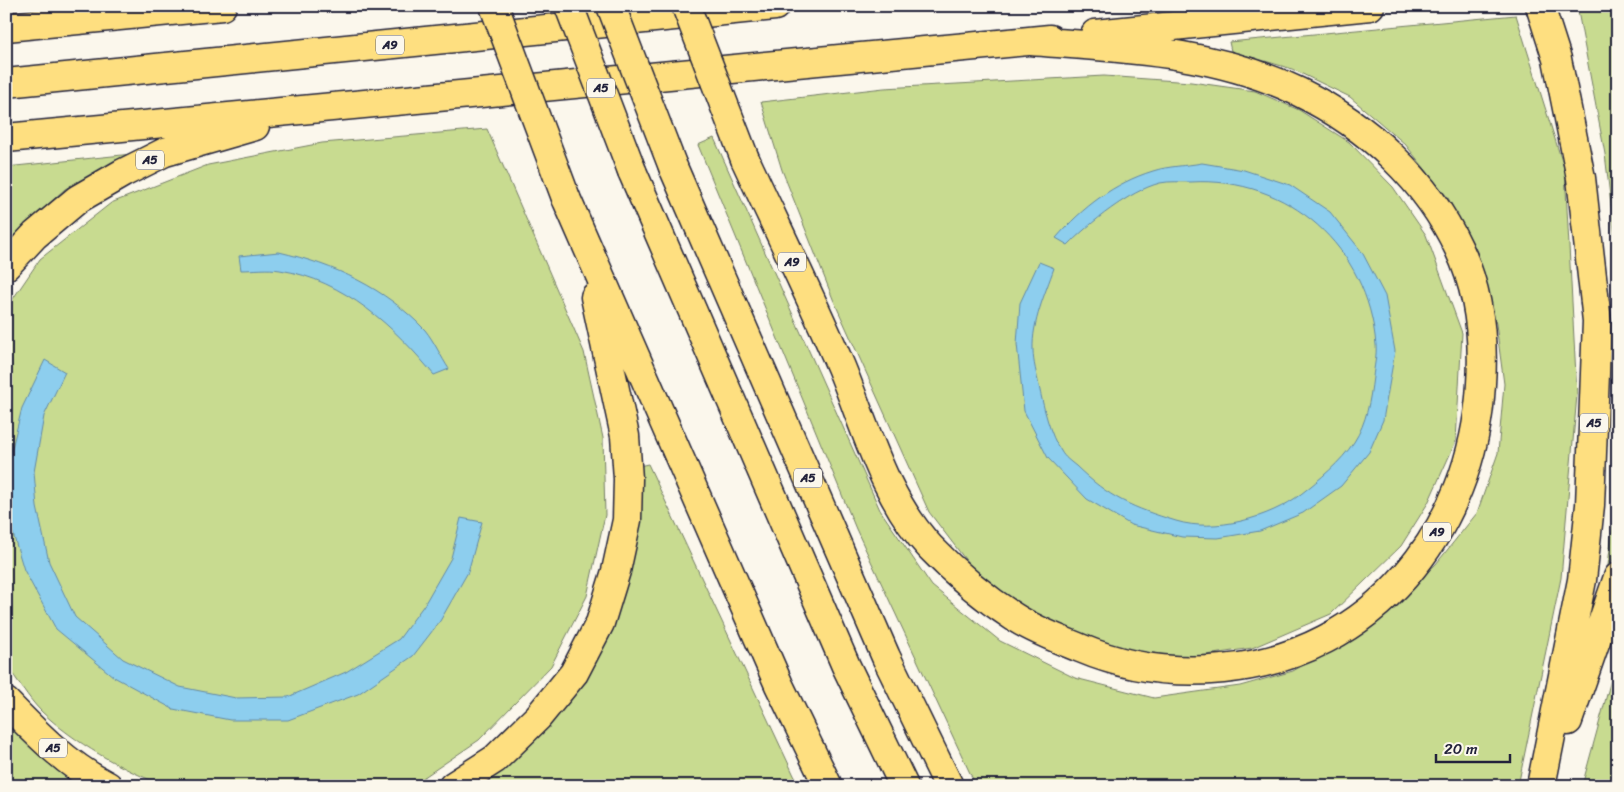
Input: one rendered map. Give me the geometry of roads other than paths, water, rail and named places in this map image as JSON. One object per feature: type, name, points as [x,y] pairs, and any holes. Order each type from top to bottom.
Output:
[{"type":"highway","points":[[6,28],[222,6]]},
{"type":"highway","points":[[494,6],[581,235],[779,685],[828,786]]},
{"type":"highway","name":"A5","points":[[569,6],[632,170],[846,666],[904,786]]},
{"type":"highway","name":"A5","points":[[611,6],[673,167],[886,657],[949,786]]},
{"type":"highway","name":"A9","points":[[686,6],[745,159],[840,365],[895,498],[926,543],[966,583],[1017,620],[1102,658],[1147,668],[1205,671],[1247,667],[1297,654],[1343,630],[1386,598],[1424,552],[1451,508],[1472,454],[1480,400],[1483,351],[1476,298],[1461,253],[1440,213],[1410,175],[1376,140],[1339,114],[1296,90],[1190,56],[1031,41]]},
{"type":"highway","name":"A9","points":[[6,83],[775,6]]},
{"type":"highway","name":"A9","points":[[6,138],[1031,41],[1370,6]]},
{"type":"highway","name":"A5","points":[[1540,6],[1558,59],[1581,178],[1597,321],[1590,505],[1582,580],[1542,786]]},
{"type":"highway","name":"A5","points":[[6,266],[35,235],[78,200],[165,152],[322,107]]},
{"type":"highway","points":[[453,786],[495,759],[538,717],[574,673],[600,623],[616,571],[627,520],[628,479],[625,436],[581,235]]},
{"type":"highway","name":"A5","points":[[1542,786],[1618,578]]},
{"type":"highway","name":"A5","points":[[6,702],[44,742],[95,780],[108,786]]},
{"type":"water","points":[[1202,163],[1244,170],[1290,185],[1330,212],[1362,252],[1385,296],[1395,351],[1383,420],[1369,452],[1341,486],[1303,513],[1260,531],[1218,538],[1182,537],[1131,525],[1087,499],[1048,458],[1024,411],[1017,344],[1020,303],[1039,262],[1054,268],[1043,298],[1033,340],[1034,364],[1047,420],[1053,437],[1062,453],[1088,477],[1122,501],[1147,511],[1191,524],[1225,524],[1242,521],[1288,503],[1337,463],[1354,442],[1365,419],[1371,394],[1376,345],[1370,310],[1358,278],[1340,249],[1317,225],[1290,205],[1260,191],[1227,183],[1167,182],[1148,187],[1123,200],[1087,227],[1068,245],[1056,238],[1088,206],[1125,182],[1159,169]]},
{"type":"water","points":[[279,252],[300,257],[339,271],[376,290],[410,315],[425,330],[449,369],[434,375],[385,323],[347,295],[326,284],[303,275],[280,270],[241,270],[239,256]]},
{"type":"water","points":[[45,360],[65,372],[44,416],[34,472],[37,507],[49,562],[75,617],[123,659],[180,687],[236,698],[288,697],[346,672],[399,639],[424,605],[451,558],[461,518],[482,522],[468,572],[440,621],[413,656],[358,694],[288,720],[230,720],[173,709],[114,677],[56,629],[24,570],[7,514],[7,468],[22,408]]}]
